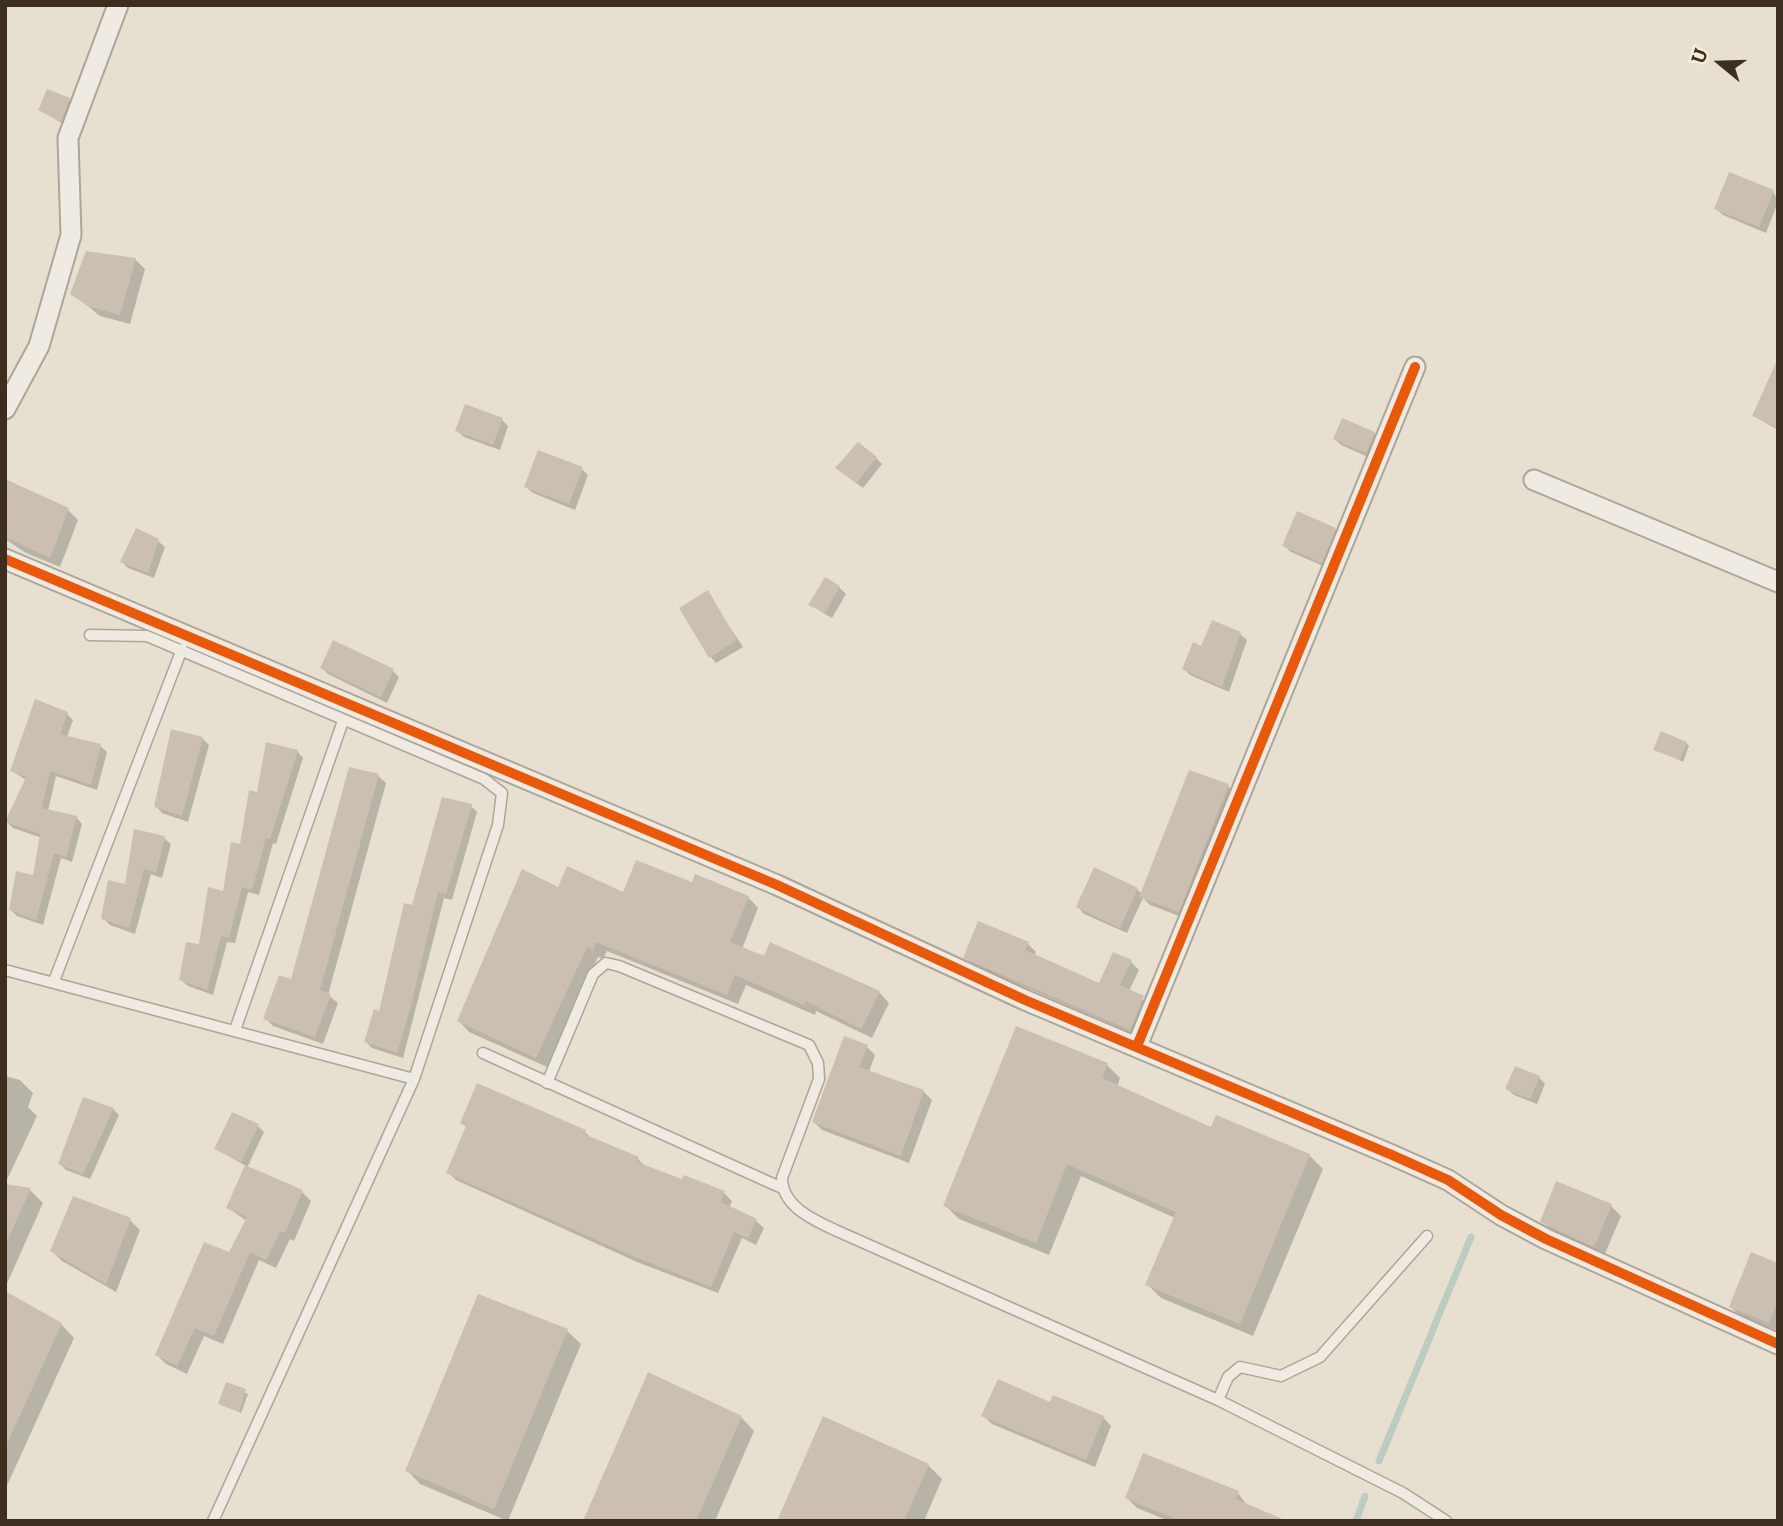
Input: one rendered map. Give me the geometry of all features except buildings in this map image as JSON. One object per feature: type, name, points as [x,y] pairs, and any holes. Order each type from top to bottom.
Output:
[{"type":"street","points":[[5,410],[39,346],[71,235],[68,138],[118,5]]},
{"type":"street","points":[[1137,1046],[1415,367]]},
{"type":"street","points":[[1534,480],[1778,582]]},
{"type":"street","points":[[5,559],[778,885],[1025,1000],[1448,1180],[1501,1215],[1546,1239],[1778,1344]]},
{"type":"lane","points":[[90,635],[147,636],[181,649],[476,776],[496,786],[502,793],[498,825],[414,1079],[213,1521]]},
{"type":"lane","points":[[54,981],[181,649]]},
{"type":"lane","points":[[235,1030],[343,721]]},
{"type":"lane","points":[[547,1083],[593,974],[606,963],[620,966],[809,1045],[815,1052],[820,1071],[784,1168],[782,1188]]},
{"type":"lane","points":[[5,970],[414,1079]]},
{"type":"lane","points":[[483,1053],[782,1188],[794,1206],[812,1220],[1142,1369],[1218,1400],[1430,1508],[1446,1521]]},
{"type":"lane","points":[[1218,1400],[1228,1377],[1240,1367],[1281,1376],[1303,1368],[1326,1353],[1427,1236]]},
{"type":"waterway","points":[[1379,1461],[1471,1237]]},
{"type":"waterway","points":[[1356,1521],[1365,1496]]},
{"type":"cycle path","points":[[1137,1046],[1415,367]]},
{"type":"cycle path","points":[[5,559],[777,885],[1025,1000],[1392,1155],[1448,1180],[1501,1215],[1546,1239],[1778,1344]]}]
